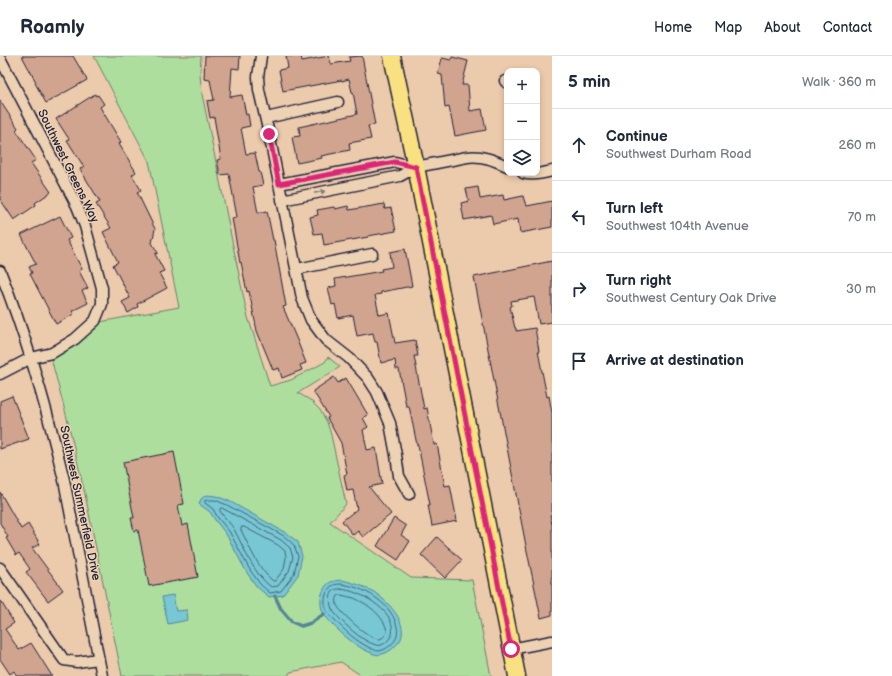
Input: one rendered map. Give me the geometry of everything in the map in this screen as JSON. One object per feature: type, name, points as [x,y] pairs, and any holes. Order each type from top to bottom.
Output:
[{"type":"main road","points":[[392,56],[416,167],[517,676]]},
{"type":"street","points":[[261,56],[258,77],[259,90],[302,298],[311,320],[326,340],[349,358],[368,378],[377,392],[390,423],[399,476],[409,494]]},
{"type":"street","name":"Southwest Greens Way","points":[[0,58],[77,206],[85,226],[102,288],[102,304],[95,320],[75,338],[52,353],[30,358],[0,374]]},
{"type":"street","points":[[266,118],[338,102]]},
{"type":"street","points":[[282,200],[400,176],[416,167],[467,157],[475,156],[485,158],[504,165]]},
{"type":"street","points":[[279,184],[395,162],[416,167]]},
{"type":"street","points":[[540,173],[552,171]]},
{"type":"street","points":[[297,269],[372,254]]},
{"type":"street","name":"Southwest Summerfield Drive","points":[[0,271],[36,372],[64,480],[102,676]]},
{"type":"street","points":[[0,568],[64,660],[77,662],[98,659]]},
{"type":"street","points":[[511,649],[552,641]]},
{"type":"green space","points":[[94,56],[201,56],[200,75],[202,94],[247,314],[270,386],[291,380],[325,362],[328,357],[340,367],[298,393],[310,400],[320,410],[327,422],[331,435],[346,504],[330,522],[411,578],[472,580],[491,676],[362,676],[341,662],[290,672],[288,676],[122,676],[85,494],[51,358],[78,343],[100,322],[179,307],[149,161]]},
{"type":"water","points":[[206,495],[216,496],[229,501],[286,533],[298,542],[302,556],[298,575],[283,595],[269,597],[257,587],[247,573],[226,534],[210,512],[199,504],[201,499]]},
{"type":"water","points":[[342,580],[359,585],[374,592],[395,612],[399,618],[402,632],[401,639],[391,650],[383,654],[376,655],[362,648],[341,633],[325,615],[322,609],[321,600],[326,585],[331,582]]},
{"type":"water","points":[[173,595],[176,611],[187,610],[188,620],[168,624],[162,597]]},
{"type":"building","points":[[22,56],[73,56],[87,80],[46,103]]},
{"type":"building","points":[[205,56],[240,56],[239,69],[232,68],[230,97],[242,95],[246,115],[248,114],[250,126],[241,128],[246,154],[255,153],[263,185],[253,187],[258,213],[267,211],[286,306],[283,307],[306,363],[300,365],[302,370],[282,378],[279,368],[273,370],[257,331],[249,291],[247,292],[241,262],[240,263],[232,218],[237,217],[229,174],[220,175],[217,160],[221,159],[214,117],[210,118],[207,101],[214,100],[210,80],[204,79]]},
{"type":"building","points":[[286,56],[301,56],[302,61],[329,56],[331,64],[350,61],[349,57],[362,56],[375,125],[368,126],[371,139],[349,143],[350,150],[297,163],[292,137],[300,136],[299,127],[357,114],[349,79],[283,91],[279,70],[288,68]]},
{"type":"building","points":[[452,57],[468,61],[462,85],[468,85],[470,111],[482,109],[486,130],[455,136],[449,107],[445,108],[442,75],[438,74],[442,58],[451,60]]},
{"type":"building","points":[[95,94],[96,96],[98,95],[104,104],[100,107],[121,142],[119,144],[136,172],[132,175],[141,190],[137,192],[155,229],[152,243],[158,253],[155,254],[164,271],[159,273],[167,288],[137,304],[138,307],[128,313],[122,302],[130,298],[113,265],[118,262],[103,232],[111,228],[96,204],[100,202],[80,169],[84,167],[56,119]]},
{"type":"building","points":[[0,101],[18,128],[16,130],[36,160],[31,163],[51,192],[35,203],[36,205],[14,220],[0,199]]},
{"type":"building","points":[[478,187],[480,199],[503,195],[504,200],[523,196],[527,206],[552,201],[552,227],[520,233],[518,219],[493,224],[491,215],[464,220],[461,203],[469,201],[466,189]]},
{"type":"building","points":[[384,204],[385,209],[391,208],[396,231],[324,245],[322,233],[314,234],[310,217],[318,215],[317,210],[334,207],[335,209],[348,206],[349,210]]},
{"type":"building","points":[[60,216],[71,238],[67,240],[82,269],[79,271],[88,288],[82,291],[88,303],[72,311],[74,314],[56,324],[30,274],[32,273],[29,267],[36,264],[21,235]]},
{"type":"building","points":[[405,249],[412,286],[381,292],[381,294],[375,295],[379,315],[389,313],[395,343],[415,340],[418,356],[414,356],[424,409],[427,408],[434,445],[437,444],[445,486],[450,485],[457,521],[432,526],[428,505],[430,505],[418,445],[409,406],[406,406],[399,369],[396,369],[395,360],[381,363],[377,342],[375,342],[373,333],[357,336],[353,315],[338,318],[335,304],[332,305],[328,288],[336,286],[335,279],[382,271],[381,269],[392,267],[390,252]]},
{"type":"building","points":[[552,261],[552,322],[539,324],[534,297],[511,301],[512,306],[510,307],[516,331],[535,328],[547,397],[549,396],[552,413],[552,514],[550,515],[552,525],[552,615],[541,618],[474,277]]},
{"type":"building","points":[[334,377],[338,383],[346,378],[368,415],[363,418],[368,427],[363,430],[367,450],[376,448],[382,484],[369,487],[391,514],[363,537],[358,531],[353,535],[342,521],[357,509],[353,490],[347,491],[344,475],[347,474],[341,443],[327,418],[329,417],[313,391]]},
{"type":"building","points":[[12,396],[29,439],[0,449],[0,401]]},
{"type":"building","points":[[174,452],[184,504],[178,505],[182,526],[188,524],[198,577],[149,586],[138,530],[134,531],[131,518],[134,518],[123,462]]},
{"type":"building","points":[[0,492],[21,529],[28,524],[40,544],[32,548],[63,590],[48,601],[26,572],[30,569],[19,553],[16,555],[6,538],[8,537],[0,523]]},
{"type":"building","points":[[394,518],[406,526],[401,535],[410,541],[398,560],[377,546]]},
{"type":"building","points":[[437,537],[462,560],[445,578],[421,555]]},
{"type":"building","points":[[0,600],[14,623],[5,629],[19,650],[31,643],[52,676],[17,676],[14,671],[10,674],[0,659]]},
{"type":"waterway","points":[[275,596],[281,609],[292,622],[301,626],[311,623],[324,614]]},
{"type":"route","points":[[269,134],[279,184],[395,162],[416,167],[511,649]]}]
